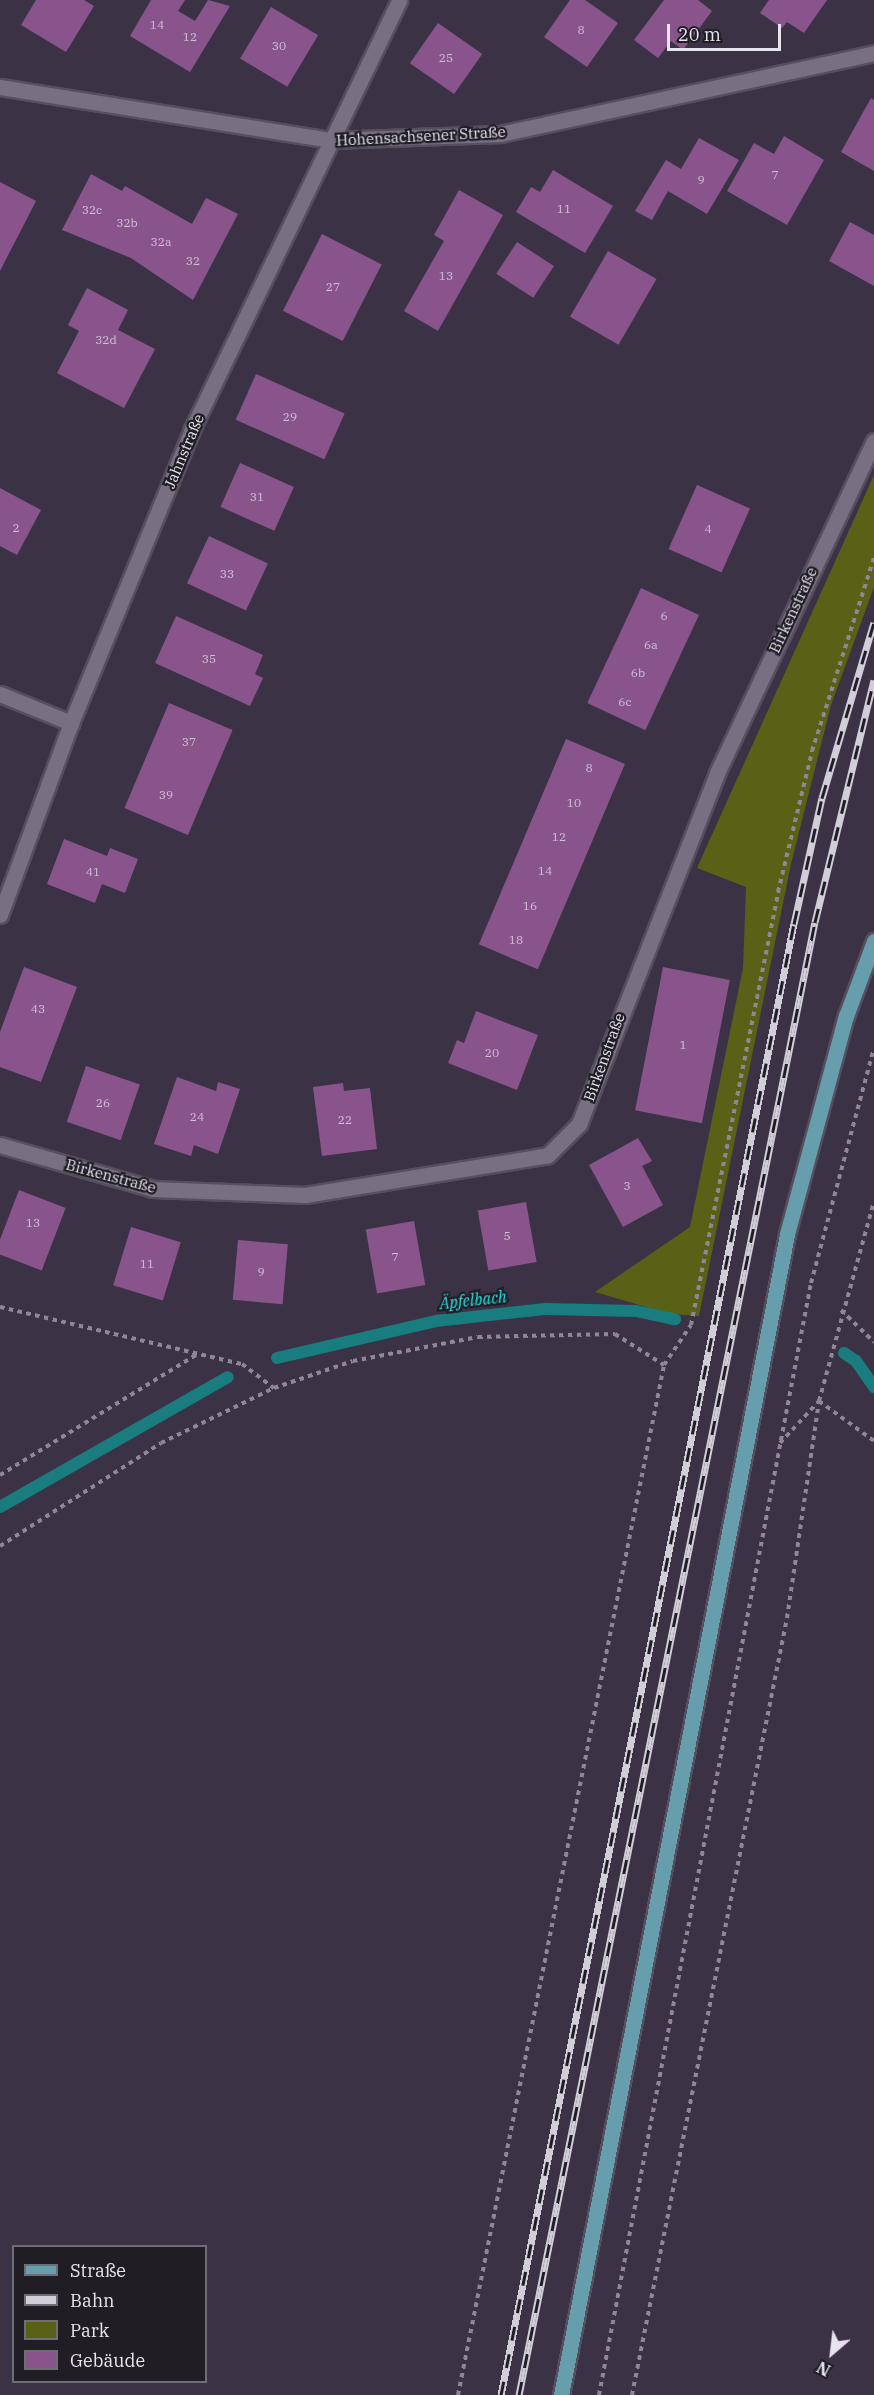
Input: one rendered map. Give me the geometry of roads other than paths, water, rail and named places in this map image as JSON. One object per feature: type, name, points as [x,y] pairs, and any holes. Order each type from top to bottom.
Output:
[{"type":"main road","points":[[561,2395],[787,1234],[846,1016],[874,941]]},
{"type":"street","name":"Jahnstraße","points":[[0,915],[71,723],[192,429],[399,0]]},
{"type":"street","name":"Hohensachsener Straße","points":[[0,87],[330,140],[500,134],[874,53]]},
{"type":"street","name":"Birkenstraße","points":[[0,1145],[153,1189],[305,1196],[548,1155],[579,1124],[717,772],[874,441]]},
{"type":"street","points":[[0,694],[71,723]]},
{"type":"waterway","name":"Äpfelbach","points":[[277,1358],[436,1321],[545,1309],[636,1311],[675,1319]]},
{"type":"waterway","name":"Äpfelbach","points":[[844,1353],[856,1361],[874,1387]]},
{"type":"waterway","name":"Äpfelbach","points":[[0,1507],[228,1377]]},
{"type":"railway","points":[[501,2395],[794,924],[822,798],[874,623]]},
{"type":"railway","points":[[519,2395],[815,922],[874,680]]}]
